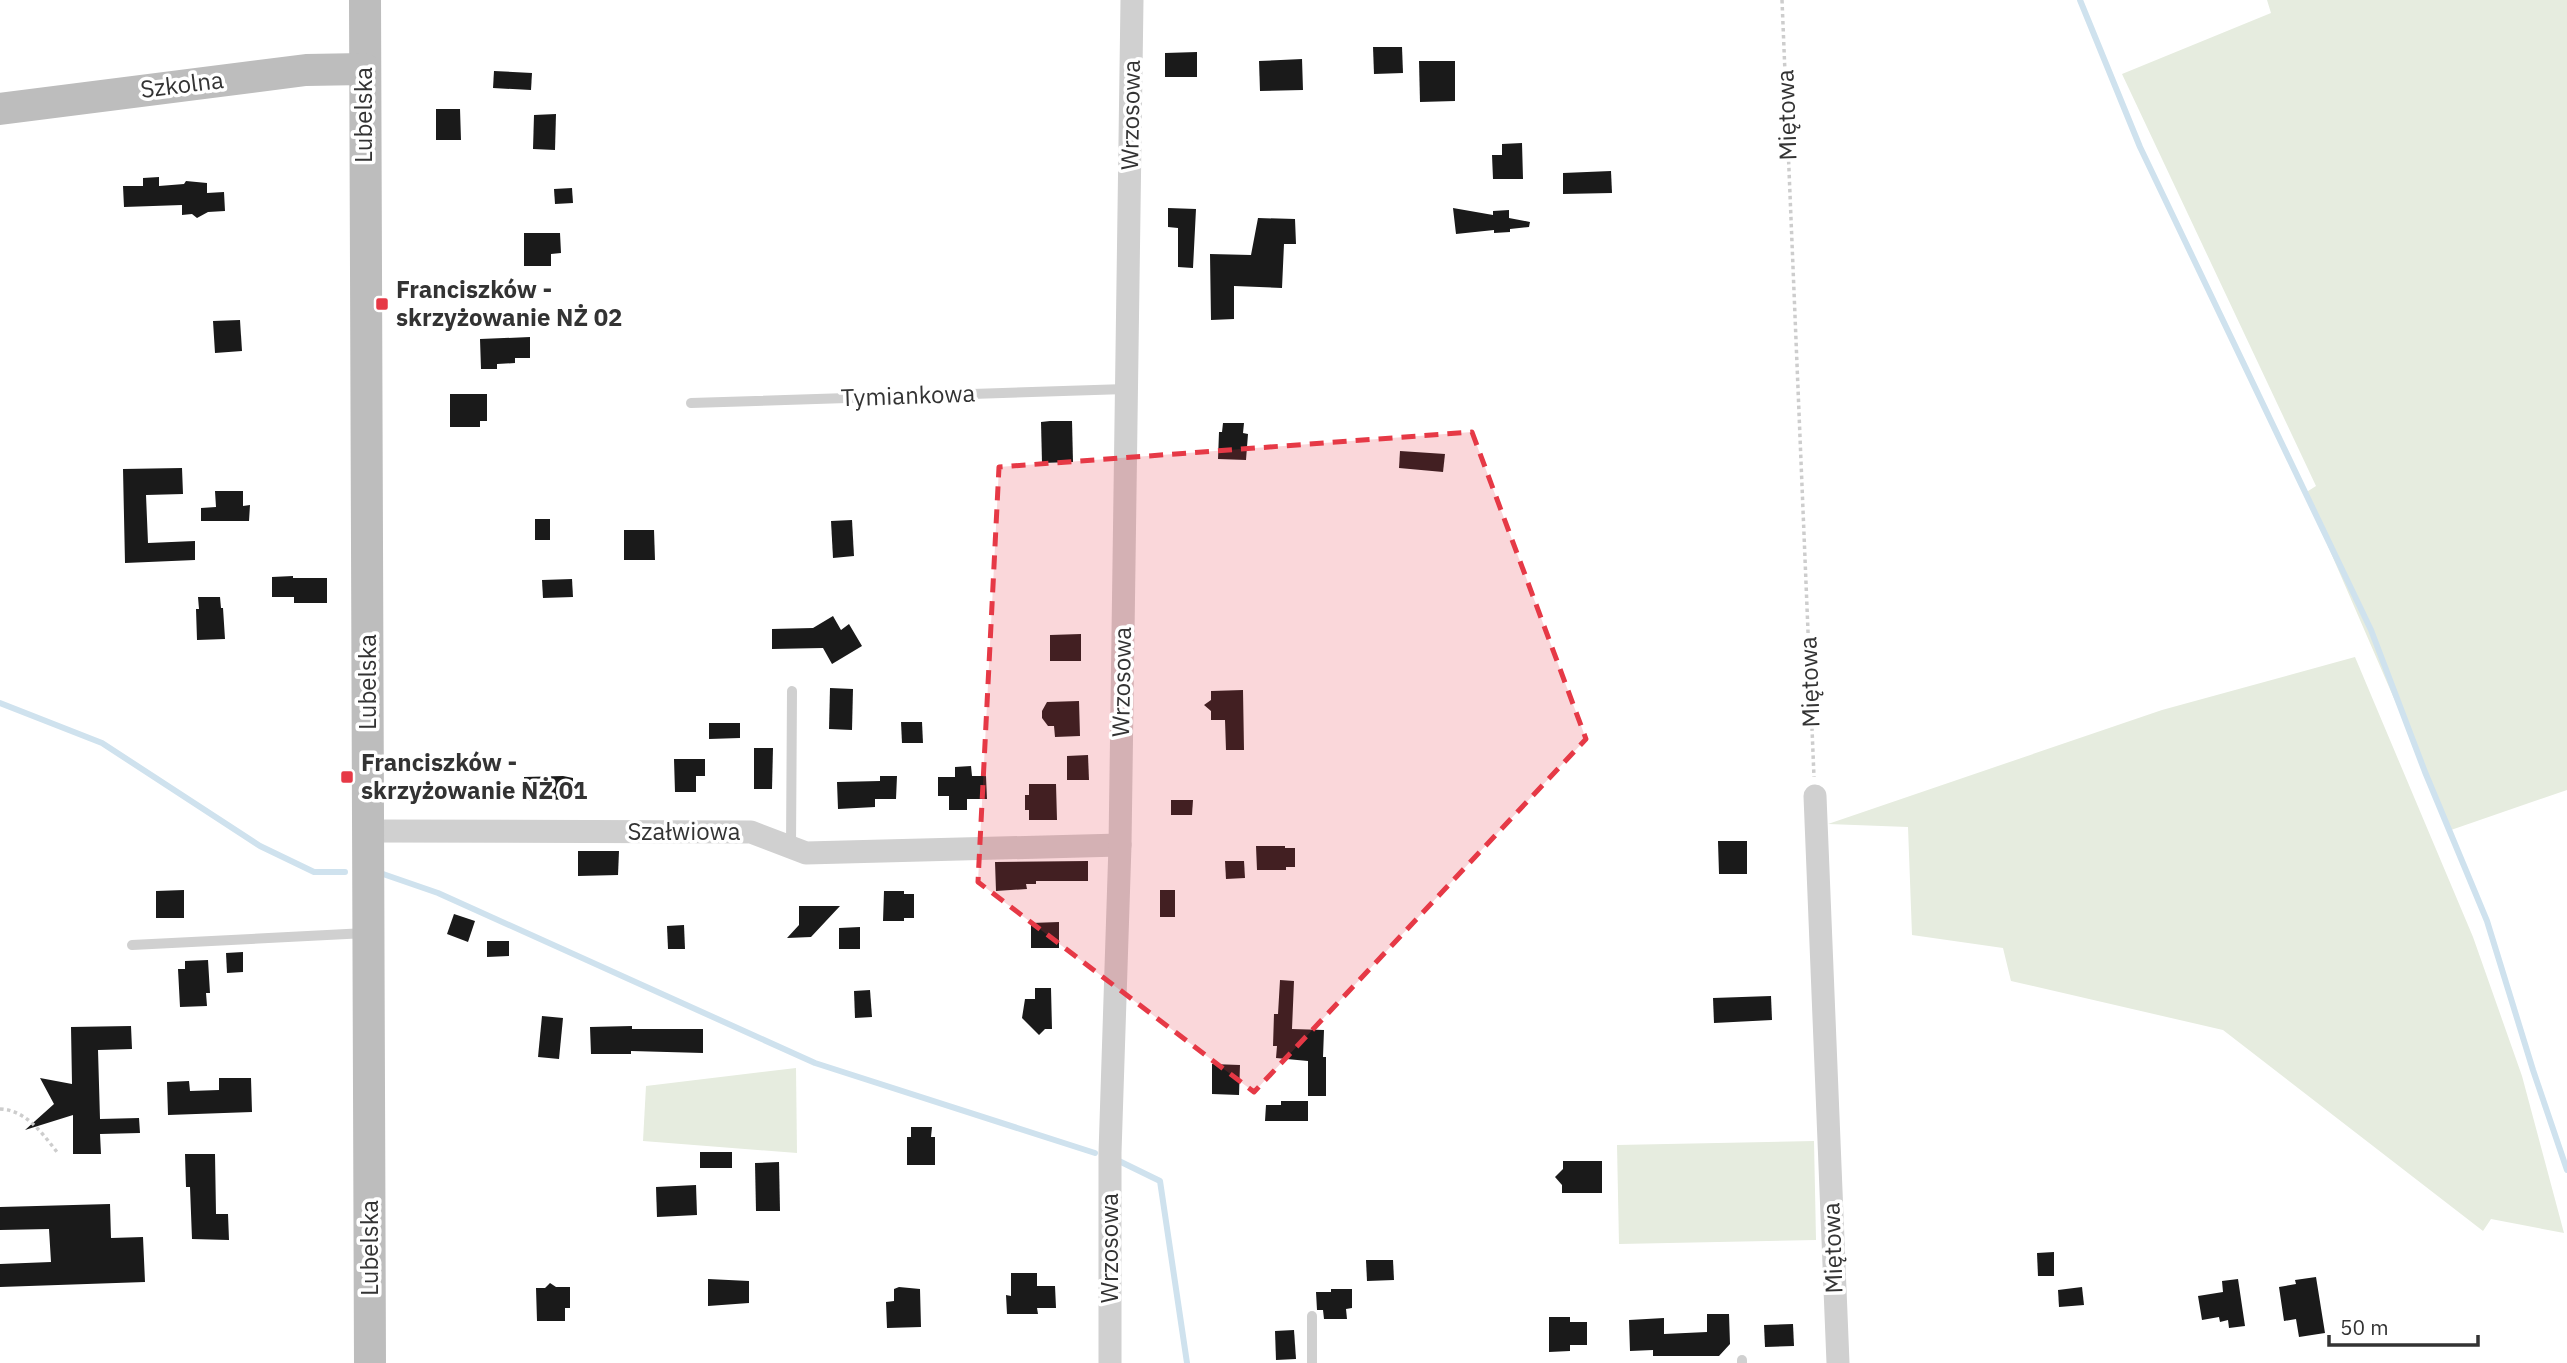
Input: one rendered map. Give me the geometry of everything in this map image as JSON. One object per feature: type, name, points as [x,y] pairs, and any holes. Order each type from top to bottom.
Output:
[{"type":"main road","name":"Lubelska","points":[[365,0],[370,1363]]},
{"type":"main road","name":"Szkolna","points":[[0,109],[306,70],[364,69]]},
{"type":"street","name":"Wrzosowa","points":[[1110,1363],[1110,1153],[1120,845],[1132,0]]},
{"type":"street","name":"Miętowa","points":[[1815,796],[1838,1363]]},
{"type":"street","name":"Szałwiowa","points":[[369,831],[751,832],[806,853],[1120,845]]},
{"type":"lane","name":"Tymiankowa","points":[[691,402],[1126,389]]},
{"type":"lane","points":[[791,847],[792,691]]},
{"type":"lane","points":[[132,945],[369,933]]},
{"type":"lane","points":[[1312,1316],[1312,1363]]},
{"type":"path","name":"Miętowa","points":[[1782,0],[1815,796]]},
{"type":"path","points":[[0,1109],[11,1110],[35,1125],[57,1153]]},
{"type":"highlighted area","points":[[1472,432],[1586,739],[1254,1092],[978,882],[999,467]]},
{"type":"shaded area","points":[[2267,0],[2567,0],[2567,790],[2451,830],[2305,493],[2316,486],[2122,74],[2271,13]]},
{"type":"shaded area","points":[[2355,657],[2473,937],[2522,1076],[2564,1233],[2491,1219],[2483,1231],[2223,1030],[2011,981],[2003,948],[1912,935],[1908,827],[1828,824],[2162,710]]},
{"type":"shaded area","points":[[796,1068],[797,1153],[643,1141],[646,1086]]},
{"type":"shaded area","points":[[1814,1141],[1816,1240],[1619,1244],[1617,1145]]},
{"type":"building","points":[[1373,47],[1402,47],[1403,73],[1374,74]]},
{"type":"building","points":[[1197,52],[1197,77],[1165,77],[1165,53]]},
{"type":"building","points":[[1302,59],[1303,90],[1260,91],[1259,61]]},
{"type":"building","points":[[1419,61],[1455,61],[1455,101],[1420,102]]},
{"type":"building","points":[[494,71],[532,73],[531,90],[493,88]]},
{"type":"building","points":[[436,109],[460,109],[461,140],[436,140]]},
{"type":"building","points":[[556,114],[555,150],[533,149],[534,115]]},
{"type":"building","points":[[1522,143],[1523,179],[1493,179],[1492,155],[1502,155],[1502,144]]},
{"type":"building","points":[[1611,171],[1612,193],[1563,194],[1563,173]]},
{"type":"building","points":[[159,177],[159,186],[184,184],[186,181],[207,183],[207,193],[224,192],[225,211],[208,212],[197,218],[192,214],[182,215],[182,205],[124,207],[123,186],[143,186],[143,178]]},
{"type":"building","points":[[572,188],[573,203],[555,204],[554,189]]},
{"type":"building","points":[[1168,208],[1196,209],[1193,268],[1178,267],[1178,228],[1168,227]]},
{"type":"building","points":[[1453,208],[1493,215],[1493,211],[1509,210],[1509,218],[1530,222],[1529,227],[1510,229],[1510,232],[1494,233],[1494,230],[1456,234]]},
{"type":"building","points":[[1258,218],[1295,219],[1296,244],[1284,244],[1282,288],[1234,286],[1234,319],[1211,320],[1210,254],[1251,255]]},
{"type":"building","points":[[524,233],[560,233],[561,253],[551,254],[551,266],[524,266]]},
{"type":"building","points":[[240,320],[242,351],[215,353],[213,321]]},
{"type":"building","points":[[530,337],[530,358],[515,358],[515,363],[497,364],[497,369],[481,369],[480,339]]},
{"type":"building","points":[[450,394],[487,394],[487,421],[480,421],[480,427],[450,427]]},
{"type":"building","points":[[1072,421],[1073,462],[1042,463],[1041,422]]},
{"type":"building","points":[[1223,423],[1244,423],[1243,433],[1248,434],[1246,460],[1218,459],[1219,432],[1222,432]]},
{"type":"building","points":[[1400,451],[1445,454],[1443,472],[1399,468]]},
{"type":"building","points":[[182,468],[183,494],[146,495],[148,543],[195,541],[195,560],[125,563],[123,469]]},
{"type":"building","points":[[215,491],[243,491],[243,506],[250,505],[249,521],[201,521],[201,508],[216,507]]},
{"type":"building","points":[[535,519],[550,519],[550,540],[535,540]]},
{"type":"building","points":[[852,520],[854,556],[833,558],[831,521]]},
{"type":"building","points":[[624,530],[654,530],[655,560],[624,560]]},
{"type":"building","points":[[272,577],[327,578],[327,603],[294,603],[294,597],[272,597]]},
{"type":"building","points":[[572,579],[573,597],[543,598],[542,580]]},
{"type":"building","points":[[198,597],[220,597],[225,639],[197,640]]},
{"type":"building","points":[[833,616],[841,630],[849,624],[862,646],[832,664],[823,648],[772,649],[772,629],[813,628]]},
{"type":"building","points":[[1081,634],[1081,661],[1050,661],[1050,635]]},
{"type":"building","points":[[830,688],[853,689],[852,730],[829,729]]},
{"type":"building","points":[[1243,690],[1244,750],[1226,750],[1225,720],[1211,720],[1211,711],[1204,705],[1211,700],[1211,691]]},
{"type":"building","points":[[1079,701],[1080,736],[1055,737],[1054,726],[1048,726],[1042,718],[1047,702]]},
{"type":"building","points":[[901,722],[922,722],[923,743],[902,743]]},
{"type":"building","points":[[709,723],[740,723],[740,738],[709,739]]},
{"type":"building","points":[[754,748],[773,748],[772,789],[754,789]]},
{"type":"building","points":[[1088,755],[1089,780],[1067,780],[1067,756]]},
{"type":"building","points":[[674,759],[705,759],[705,776],[696,776],[696,792],[675,792]]},
{"type":"building","points":[[971,766],[972,776],[986,776],[987,799],[967,799],[967,810],[949,810],[949,796],[938,796],[938,777],[955,777],[955,767]]},
{"type":"building","points":[[880,776],[897,776],[896,799],[875,799],[875,807],[838,809],[837,782],[880,781]]},
{"type":"building","points":[[524,777],[573,778],[573,799],[524,801]]},
{"type":"building","points":[[1029,784],[1056,784],[1057,820],[1029,820],[1029,810],[1025,810],[1025,795],[1029,795]]},
{"type":"building","points":[[1171,800],[1193,800],[1192,815],[1171,815]]},
{"type":"building","points":[[1718,841],[1747,841],[1747,874],[1719,874]]},
{"type":"building","points":[[1256,846],[1295,848],[1295,867],[1286,867],[1286,870],[1257,870]]},
{"type":"building","points":[[578,851],[619,851],[618,875],[578,876]]},
{"type":"building","points":[[1088,861],[1088,881],[1036,881],[1036,884],[1026,884],[1027,889],[996,891],[995,862]]},
{"type":"building","points":[[1225,861],[1244,861],[1245,878],[1226,879]]},
{"type":"building","points":[[184,890],[184,918],[156,918],[156,891]]},
{"type":"building","points":[[1160,890],[1175,890],[1175,917],[1160,917]]},
{"type":"building","points":[[884,891],[914,894],[914,918],[883,921]]},
{"type":"building","points":[[799,906],[840,906],[811,937],[787,938],[799,925]]},
{"type":"building","points":[[454,914],[475,921],[468,942],[447,934]]},
{"type":"building","points":[[1059,922],[1059,948],[1031,948],[1031,923]]},
{"type":"building","points":[[684,925],[685,949],[668,949],[667,926]]},
{"type":"building","points":[[860,927],[860,949],[839,949],[839,928]]},
{"type":"building","points":[[487,941],[509,941],[509,956],[487,957]]},
{"type":"building","points":[[243,952],[243,972],[227,973],[226,953]]},
{"type":"building","points":[[208,960],[210,993],[206,993],[207,1006],[180,1007],[178,969],[185,969],[185,961]]},
{"type":"building","points":[[1280,980],[1294,981],[1292,1029],[1324,1030],[1326,1096],[1308,1096],[1308,1061],[1276,1058],[1277,1046],[1273,1046],[1274,1014],[1278,1014]]},
{"type":"building","points":[[1035,988],[1051,988],[1052,1029],[1045,1029],[1039,1035],[1022,1018],[1025,999],[1035,999]]},
{"type":"building","points":[[870,990],[872,1017],[855,1018],[854,991]]},
{"type":"building","points":[[1771,996],[1772,1020],[1714,1023],[1713,998]]},
{"type":"building","points":[[542,1016],[563,1018],[559,1059],[538,1057]]},
{"type":"building","points":[[131,1026],[132,1049],[98,1050],[100,1119],[139,1118],[140,1133],[100,1134],[101,1154],[73,1154],[73,1115],[25,1130],[54,1104],[40,1078],[72,1084],[71,1027]]},
{"type":"building","points":[[632,1026],[632,1029],[703,1029],[703,1053],[631,1051],[631,1054],[591,1054],[590,1027]]},
{"type":"building","points":[[1212,1064],[1240,1065],[1239,1095],[1212,1094]]},
{"type":"building","points":[[219,1078],[251,1078],[252,1112],[168,1115],[167,1082],[189,1081],[190,1091],[219,1090]]},
{"type":"building","points":[[1281,1101],[1308,1101],[1308,1121],[1265,1121],[1266,1105],[1281,1105]]},
{"type":"building","points":[[911,1127],[932,1127],[931,1137],[935,1137],[935,1165],[907,1165],[907,1137],[911,1137]]},
{"type":"building","points":[[700,1152],[732,1152],[732,1168],[700,1168]]},
{"type":"building","points":[[185,1154],[215,1154],[216,1214],[228,1214],[229,1240],[192,1239],[190,1187],[186,1187]]},
{"type":"building","points":[[1563,1161],[1602,1161],[1602,1193],[1562,1193],[1562,1185],[1555,1177],[1563,1169]]},
{"type":"building","points":[[779,1162],[780,1211],[756,1211],[755,1163]]},
{"type":"building","points":[[696,1185],[697,1215],[657,1217],[656,1187]]},
{"type":"building","points":[[110,1204],[111,1238],[143,1237],[145,1282],[0,1287],[0,1264],[51,1262],[49,1229],[0,1230],[0,1207]]},
{"type":"building","points":[[2054,1252],[2054,1276],[2038,1276],[2037,1253]]},
{"type":"building","points":[[1366,1260],[1393,1260],[1394,1280],[1367,1281]]},
{"type":"building","points":[[1011,1273],[1037,1273],[1037,1286],[1055,1286],[1056,1308],[1037,1308],[1038,1314],[1007,1314],[1006,1295],[1011,1296]]},
{"type":"building","points":[[2316,1277],[2325,1333],[2299,1337],[2296,1319],[2284,1321],[2279,1287],[2296,1284],[2295,1280]]},
{"type":"building","points":[[708,1279],[749,1281],[749,1303],[708,1306]]},
{"type":"building","points":[[2238,1279],[2245,1326],[2229,1328],[2228,1320],[2220,1322],[2219,1317],[2202,1320],[2198,1296],[2223,1292],[2222,1281]]},
{"type":"building","points":[[550,1283],[556,1287],[570,1287],[570,1308],[565,1308],[565,1321],[537,1321],[536,1288],[545,1288]]},
{"type":"building","points":[[2082,1287],[2084,1305],[2059,1307],[2058,1290]]},
{"type":"building","points":[[894,1289],[920,1289],[921,1327],[887,1328],[886,1302],[894,1301]]},
{"type":"building","points":[[1331,1289],[1352,1289],[1352,1308],[1346,1309],[1347,1319],[1324,1319],[1323,1310],[1317,1310],[1316,1292],[1331,1292]]},
{"type":"building","points":[[1707,1314],[1729,1314],[1730,1344],[1719,1356],[1653,1356],[1653,1350],[1630,1351],[1629,1320],[1664,1318],[1664,1334],[1707,1332]]},
{"type":"building","points":[[1549,1317],[1570,1317],[1570,1322],[1587,1322],[1587,1345],[1570,1345],[1570,1351],[1549,1352]]},
{"type":"building","points":[[1793,1324],[1794,1346],[1765,1347],[1764,1325]]},
{"type":"building","points":[[1294,1330],[1296,1359],[1276,1360],[1275,1331]]},
{"type":"waterway","points":[[2080,0],[2140,147],[2371,630],[2425,772],[2487,921],[2567,1170]]},
{"type":"waterway","points":[[0,703],[102,743],[260,846],[314,872],[345,872]]},
{"type":"waterway","points":[[383,874],[438,893],[815,1063],[1095,1153]]},
{"type":"waterway","points":[[1119,1161],[1160,1181],[1187,1363]]},
{"type":"place","name":"Franciszków - skrzyżowanie NŻ 02","points":[[382,304]]},
{"type":"place","name":"Franciszków - skrzyżowanie NŻ 01","points":[[347,777]]}]
